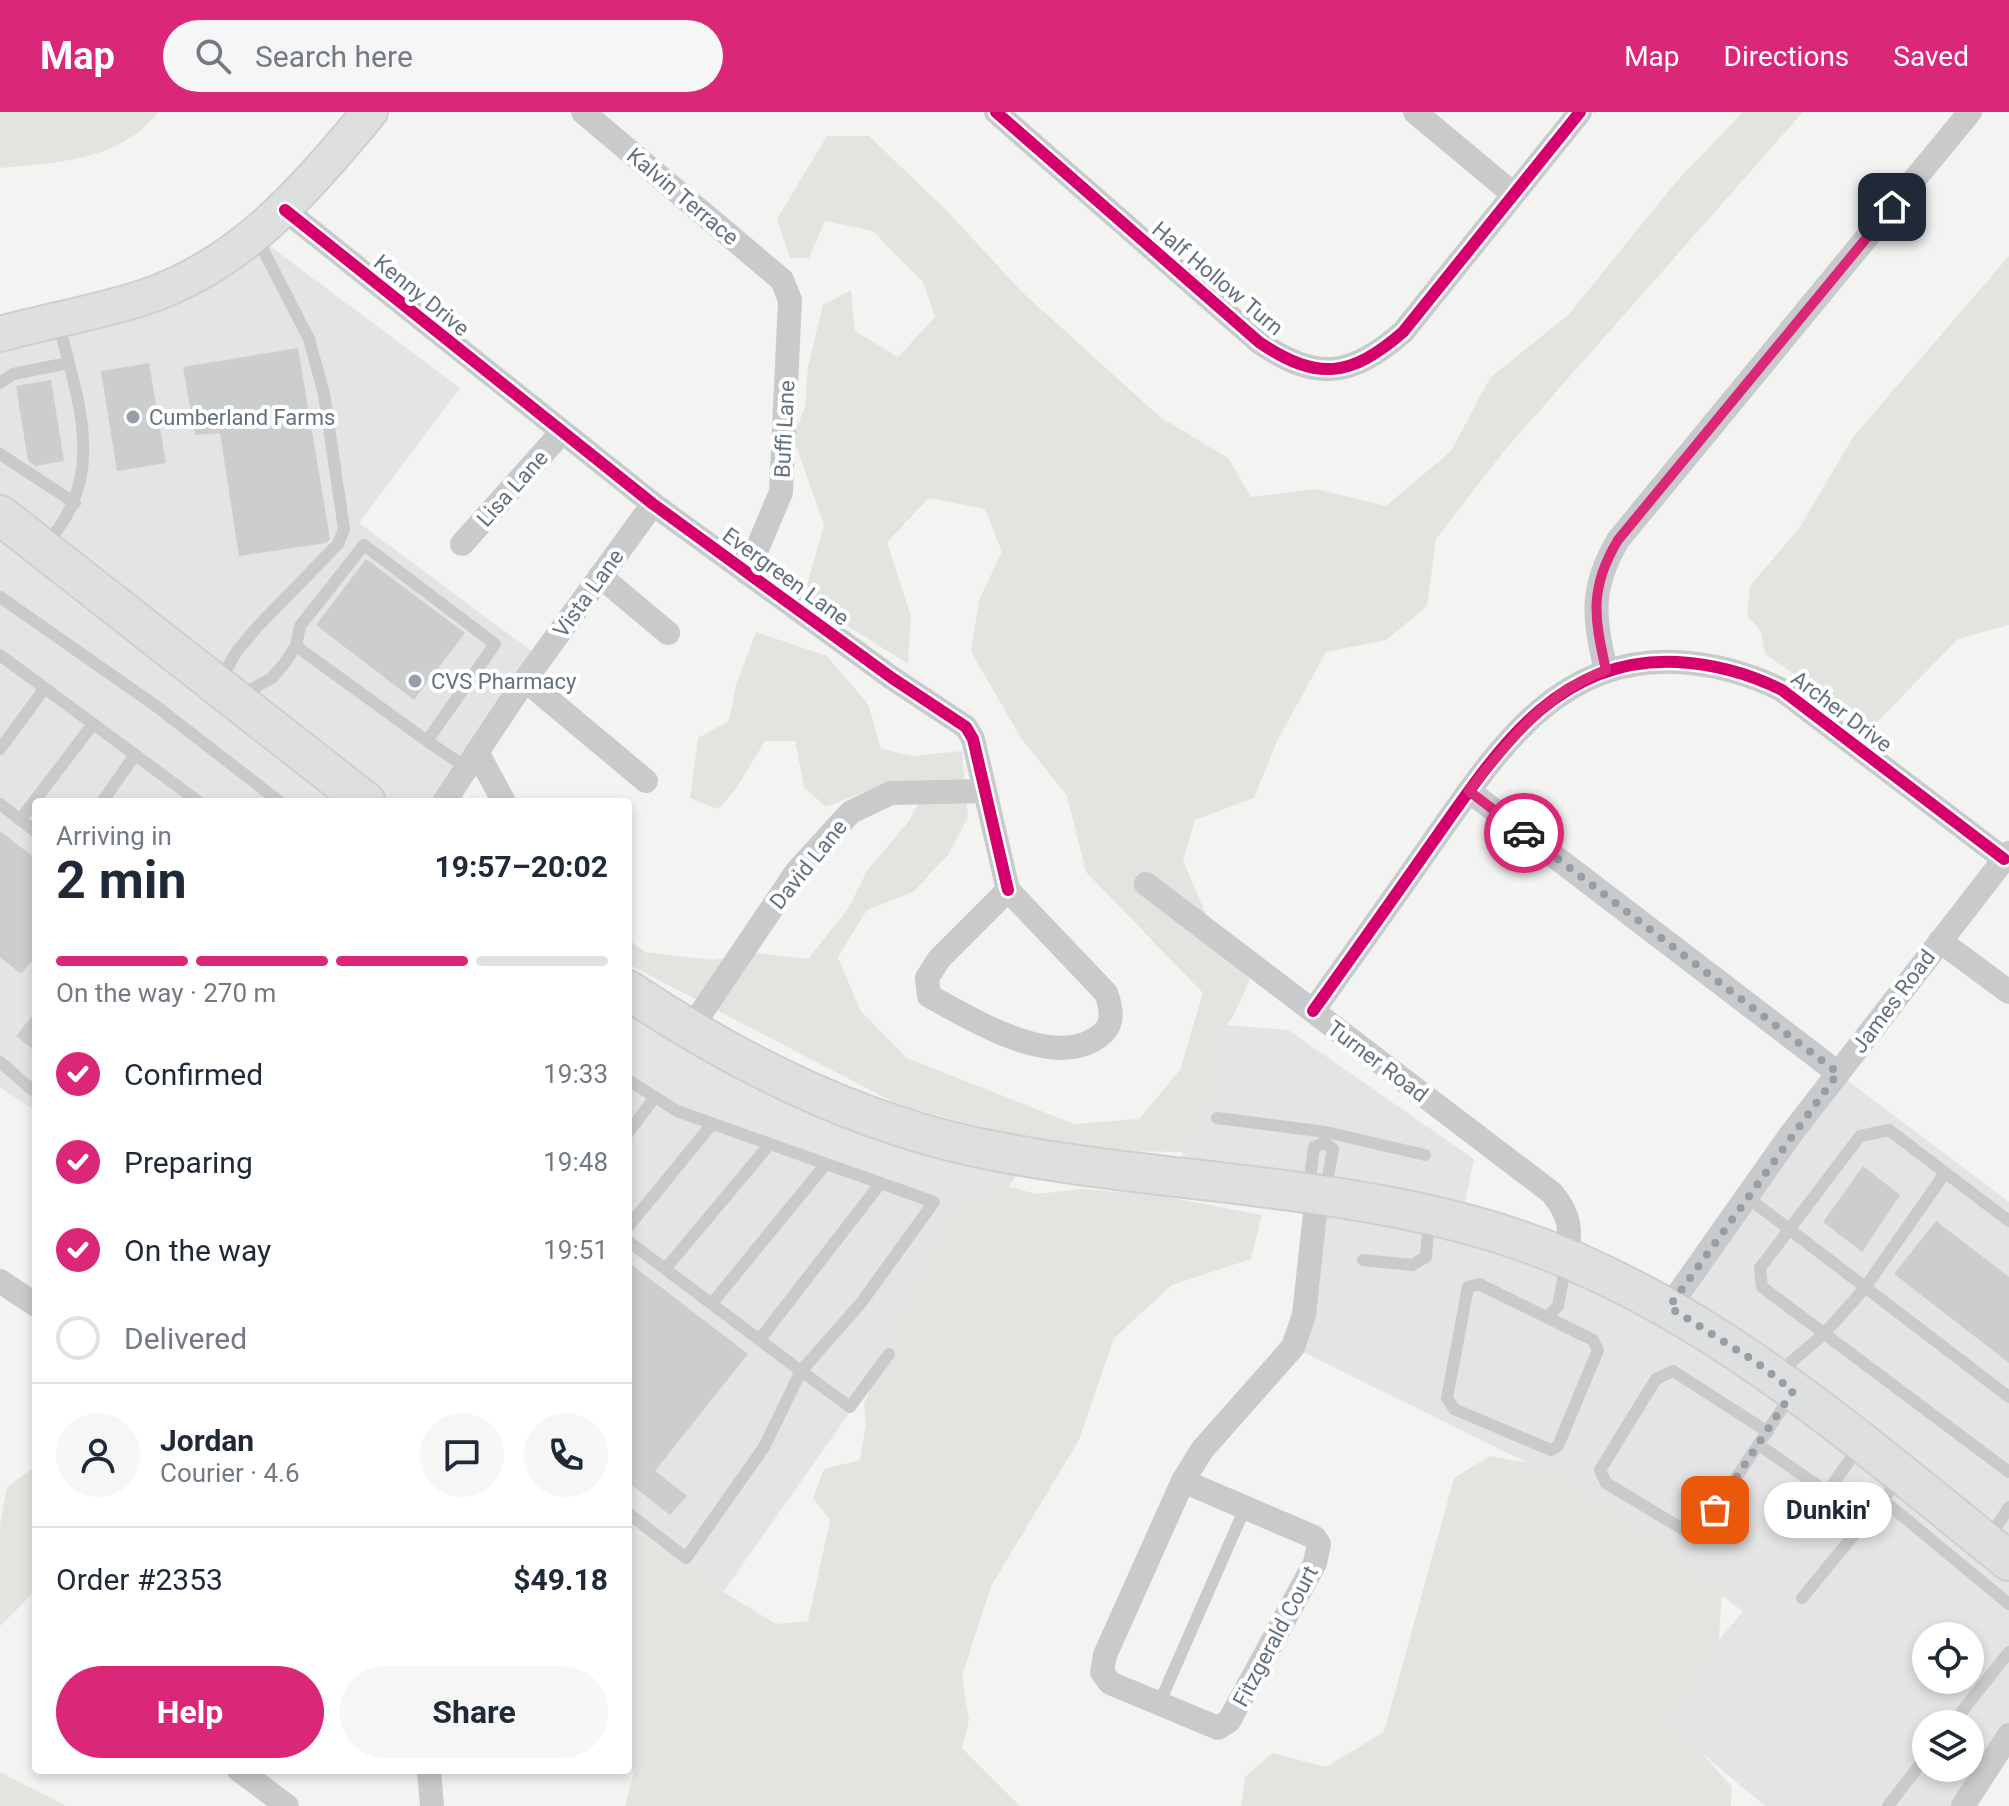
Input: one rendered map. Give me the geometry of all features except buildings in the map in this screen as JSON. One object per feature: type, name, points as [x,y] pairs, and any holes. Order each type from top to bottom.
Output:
[{"type":"main road","points":[[0,334],[141,299],[214,266],[256,236],[285,210],[370,112]]},
{"type":"main road","points":[[0,515],[224,694],[361,798]]},
{"type":"main road","points":[[632,993],[689,1031],[776,1078],[895,1125],[974,1146],[1120,1171],[1318,1189],[1477,1227],[1567,1259],[1669,1307],[1784,1384],[1861,1444],[1893,1489],[1997,1552]]},
{"type":"street","name":"Kalvin Terrace","points":[[583,112],[782,280]]},
{"type":"street","name":"Half Hollow Turn","points":[[996,112],[1259,342],[1288,362],[1313,369],[1345,368],[1373,357],[1403,332],[1580,112]]},
{"type":"street","points":[[1415,112],[1512,193]]},
{"type":"street","points":[[1606,670],[1596,630],[1596,589],[1603,565],[1618,540],[1970,112]]},
{"type":"street","name":"Kenny Drive","points":[[285,210],[535,410]]},
{"type":"street","name":"Buffi Lane","points":[[747,573],[779,505],[781,492],[790,300],[782,280]]},
{"type":"street","name":"Evergreen Lane","points":[[535,410],[653,504],[966,727],[973,739],[1008,890]]},
{"type":"street","name":"Lisa Lane","points":[[462,544],[562,432]]},
{"type":"street","name":"Vista Lane","points":[[447,798],[525,680],[653,504]]},
{"type":"street","points":[[600,576],[668,633]]},
{"type":"street","name":"Archer Drive","points":[[1313,1011],[1469,791],[1516,732],[1558,694],[1606,670],[1651,661],[1707,663],[1753,675],[1782,690],[2006,856]]},
{"type":"street","points":[[525,680],[646,781]]},
{"type":"street","points":[[472,760],[501,798]]},
{"type":"street","name":"David Lane","points":[[689,1031],[797,871],[851,812],[891,793],[984,791]]},
{"type":"street","points":[[1469,791],[1838,1073]]},
{"type":"street","name":"James Road","points":[[1669,1307],[1838,1073],[2006,856]]},
{"type":"street","name":"Turner Road","points":[[1146,884],[1552,1193],[1567,1211],[1571,1227],[1567,1259]]},
{"type":"street","points":[[1008,890],[1106,993],[1112,1009],[1107,1029],[1089,1045],[1064,1050],[1034,1045],[980,1023],[929,996],[927,978],[939,959],[1008,890]]},
{"type":"street","points":[[1940,941],[2009,992]]},
{"type":"street","name":"Fitzgerald Court","points":[[1183,1481],[1314,1537],[1319,1544],[1315,1563],[1229,1721],[1218,1728],[1110,1683],[1102,1672],[1105,1655],[1183,1481],[1202,1450],[1293,1347],[1304,1315],[1318,1189]]},
{"type":"street","points":[[0,1281],[32,1302]]},
{"type":"street","points":[[1963,1806],[2009,1735]]},
{"type":"street","points":[[244,1774],[287,1806]]},
{"type":"street","points":[[429,1774],[432,1806]]},
{"type":"lane","points":[[224,694],[237,651],[338,544],[344,529],[324,394],[309,339],[256,236]]},
{"type":"lane","points":[[42,548],[64,524],[75,503],[85,468],[58,318]]},
{"type":"lane","points":[[0,383],[13,374],[68,363]]},
{"type":"lane","points":[[0,454],[75,503]]},
{"type":"lane","points":[[224,694],[272,678],[296,646],[300,626],[364,545],[495,644],[427,741]]},
{"type":"lane","points":[[0,597],[156,706],[275,798]]},
{"type":"lane","points":[[296,646],[427,741],[472,760]]},
{"type":"lane","points":[[1,658],[135,755],[180,796]]},
{"type":"lane","points":[[0,749],[45,688]]},
{"type":"lane","points":[[37,798],[93,724]]},
{"type":"lane","points":[[105,798],[135,755]]},
{"type":"lane","points":[[0,804],[32,829]]},
{"type":"lane","points":[[20,820],[32,804]]},
{"type":"lane","points":[[0,1062],[32,1090]]},
{"type":"lane","points":[[632,1083],[677,1111],[768,1146],[934,1202],[861,1303],[801,1371],[764,1447],[686,1558],[632,1516]]},
{"type":"lane","points":[[632,1128],[655,1097]]},
{"type":"lane","points":[[1217,1118],[1425,1155]]},
{"type":"lane","points":[[632,1222],[712,1124]]},
{"type":"lane","points":[[2009,1221],[1889,1130],[1860,1136],[1760,1268],[1762,1287],[2009,1472]]},
{"type":"lane","points":[[1318,1189],[1328,1177],[1333,1149],[1325,1137]]},
{"type":"lane","points":[[666,1268],[768,1146]]},
{"type":"lane","points":[[713,1302],[825,1165]]},
{"type":"lane","points":[[1768,1432],[1673,1371],[1656,1379],[1600,1470],[1606,1483],[1689,1533],[1700,1532],[1768,1432],[1784,1384],[1864,1289],[1945,1173]]},
{"type":"lane","points":[[760,1339],[880,1184]]},
{"type":"lane","points":[[1747,1197],[1787,1231],[2009,1397]]},
{"type":"lane","points":[[1363,1260],[1412,1265],[1426,1257],[1429,1215]]},
{"type":"lane","points":[[632,1244],[850,1407],[889,1354]]},
{"type":"lane","points":[[1548,1316],[1558,1306],[1567,1259]]},
{"type":"lane","points":[[1479,1284],[1548,1316],[1593,1340],[1598,1350],[1558,1446],[1551,1450],[1454,1409],[1447,1398],[1468,1287],[1479,1284]]},
{"type":"lane","points":[[1759,1445],[1827,1492],[1861,1444]]},
{"type":"lane","points":[[1802,1598],[1893,1489],[2009,1604]]},
{"type":"lane","points":[[1997,1552],[2009,1507]]},
{"type":"lane","points":[[1159,1704],[1245,1508]]},
{"type":"lane","points":[[1963,1710],[2008,1655]]},
{"type":"lane","points":[[1888,1806],[1912,1775]]},
{"type":"shaded area","points":[[0,112],[158,112],[142,129],[106,150],[65,161],[0,168]]},
{"type":"shaded area","points":[[1743,112],[1803,112],[1504,451],[1436,539],[1427,606],[1386,640],[1326,652],[1277,741],[1254,798],[1195,820],[1183,860],[1207,917],[1250,980],[1232,1018],[1208,1049],[1212,1098],[1183,1152],[1069,1150],[899,1105],[632,966],[632,942],[645,952],[712,960],[758,953],[808,959],[848,909],[867,871],[909,821],[928,785],[877,787],[826,807],[804,787],[795,741],[765,741],[736,789],[718,809],[690,798],[698,738],[729,721],[736,685],[756,632],[827,656],[868,704],[881,749],[913,756],[962,751],[968,817],[948,855],[913,892],[867,910],[838,957],[860,1010],[907,1058],[1074,1124],[1139,1119],[1180,1070],[1203,993],[1086,872],[1067,796],[1021,738],[971,652],[979,600],[1002,552],[985,509],[929,498],[887,542],[911,616],[908,664],[821,609],[806,588],[824,525],[793,437],[805,407],[808,367],[823,305],[851,290],[855,331],[898,357],[935,317],[923,282],[873,231],[825,221],[809,258],[790,258],[777,219],[827,136],[869,136],[947,211],[1022,292],[1160,417],[1228,458],[1251,497],[1316,489],[1386,506],[1451,451],[1490,378],[1569,314],[1676,182]]},
{"type":"shaded area","points":[[256,236],[460,388],[359,523],[541,658],[447,798],[32,798],[32,1109],[0,1087],[0,334],[58,318]]},
{"type":"shaded area","points":[[2009,256],[2009,625],[1958,639],[1871,728],[1765,654],[1761,632],[1747,615],[1750,586],[1800,527],[1853,437]]},
{"type":"shaded area","points":[[632,993],[689,1031],[1030,1156],[719,1598],[632,1536]]},
{"type":"shaded area","points":[[1203,1023],[1288,1030],[1474,1159],[1461,1223],[1669,1307],[1838,1073],[2009,1202],[2009,1735],[1984,1774],[1984,1710],[1912,1710],[1912,1782],[1979,1782],[1963,1806],[1765,1806],[1657,1715],[1743,1611],[1560,1479],[1293,1347],[1316,1200],[1179,1179]]},
{"type":"shaded area","points":[[996,1183],[1036,1194],[1083,1189],[1157,1195],[1262,1215],[1251,1259],[1172,1285],[1114,1338],[1079,1440],[991,1586],[962,1676],[969,1720],[962,1748],[1020,1806],[625,1806],[634,1772],[632,1527],[709,1583],[776,1624],[808,1621],[830,1520],[813,1498],[824,1469],[860,1460],[866,1425],[864,1404],[944,1223]]},
{"type":"shaded area","points":[[1490,1456],[1552,1467],[1722,1587],[1718,1656],[1667,1714],[1732,1787],[1731,1806],[1241,1806],[1245,1777],[1272,1753],[1326,1767],[1384,1732],[1454,1478]]},
{"type":"shaded area","points":[[32,1469],[32,1590],[0,1626],[0,1525],[7,1487]]},
{"type":"shaded area","points":[[0,1772],[63,1804],[65,1806],[0,1806]]},
{"type":"cycle path","points":[[996,112],[1259,342],[1299,364],[1333,369],[1367,358],[1403,332],[1580,112]]},
{"type":"cycle path","points":[[285,210],[653,504],[892,678],[966,727],[973,739],[1008,890]]},
{"type":"cycle path","points":[[1313,1011],[1505,745],[1532,717],[1562,693],[1596,675],[1634,664],[1677,662],[1718,667],[1782,690],[2004,859]]},
{"type":"way so far","points":[[1524,833],[1725,983],[1838,1073],[1669,1307],[1756,1362],[1793,1391],[1715,1510]]},
{"type":"place","name":"Cumberland Farms","points":[[133,417]]},
{"type":"place","name":"CVS Pharmacy","points":[[415,681]]},
{"type":"place","name":"Dunkin'","points":[[1715,1510]]},
{"type":"route","points":[[1524,833],[1469,791],[1516,732],[1558,694],[1582,679],[1606,670],[1596,630],[1596,589],[1603,565],[1618,540],[1892,207]]}]
